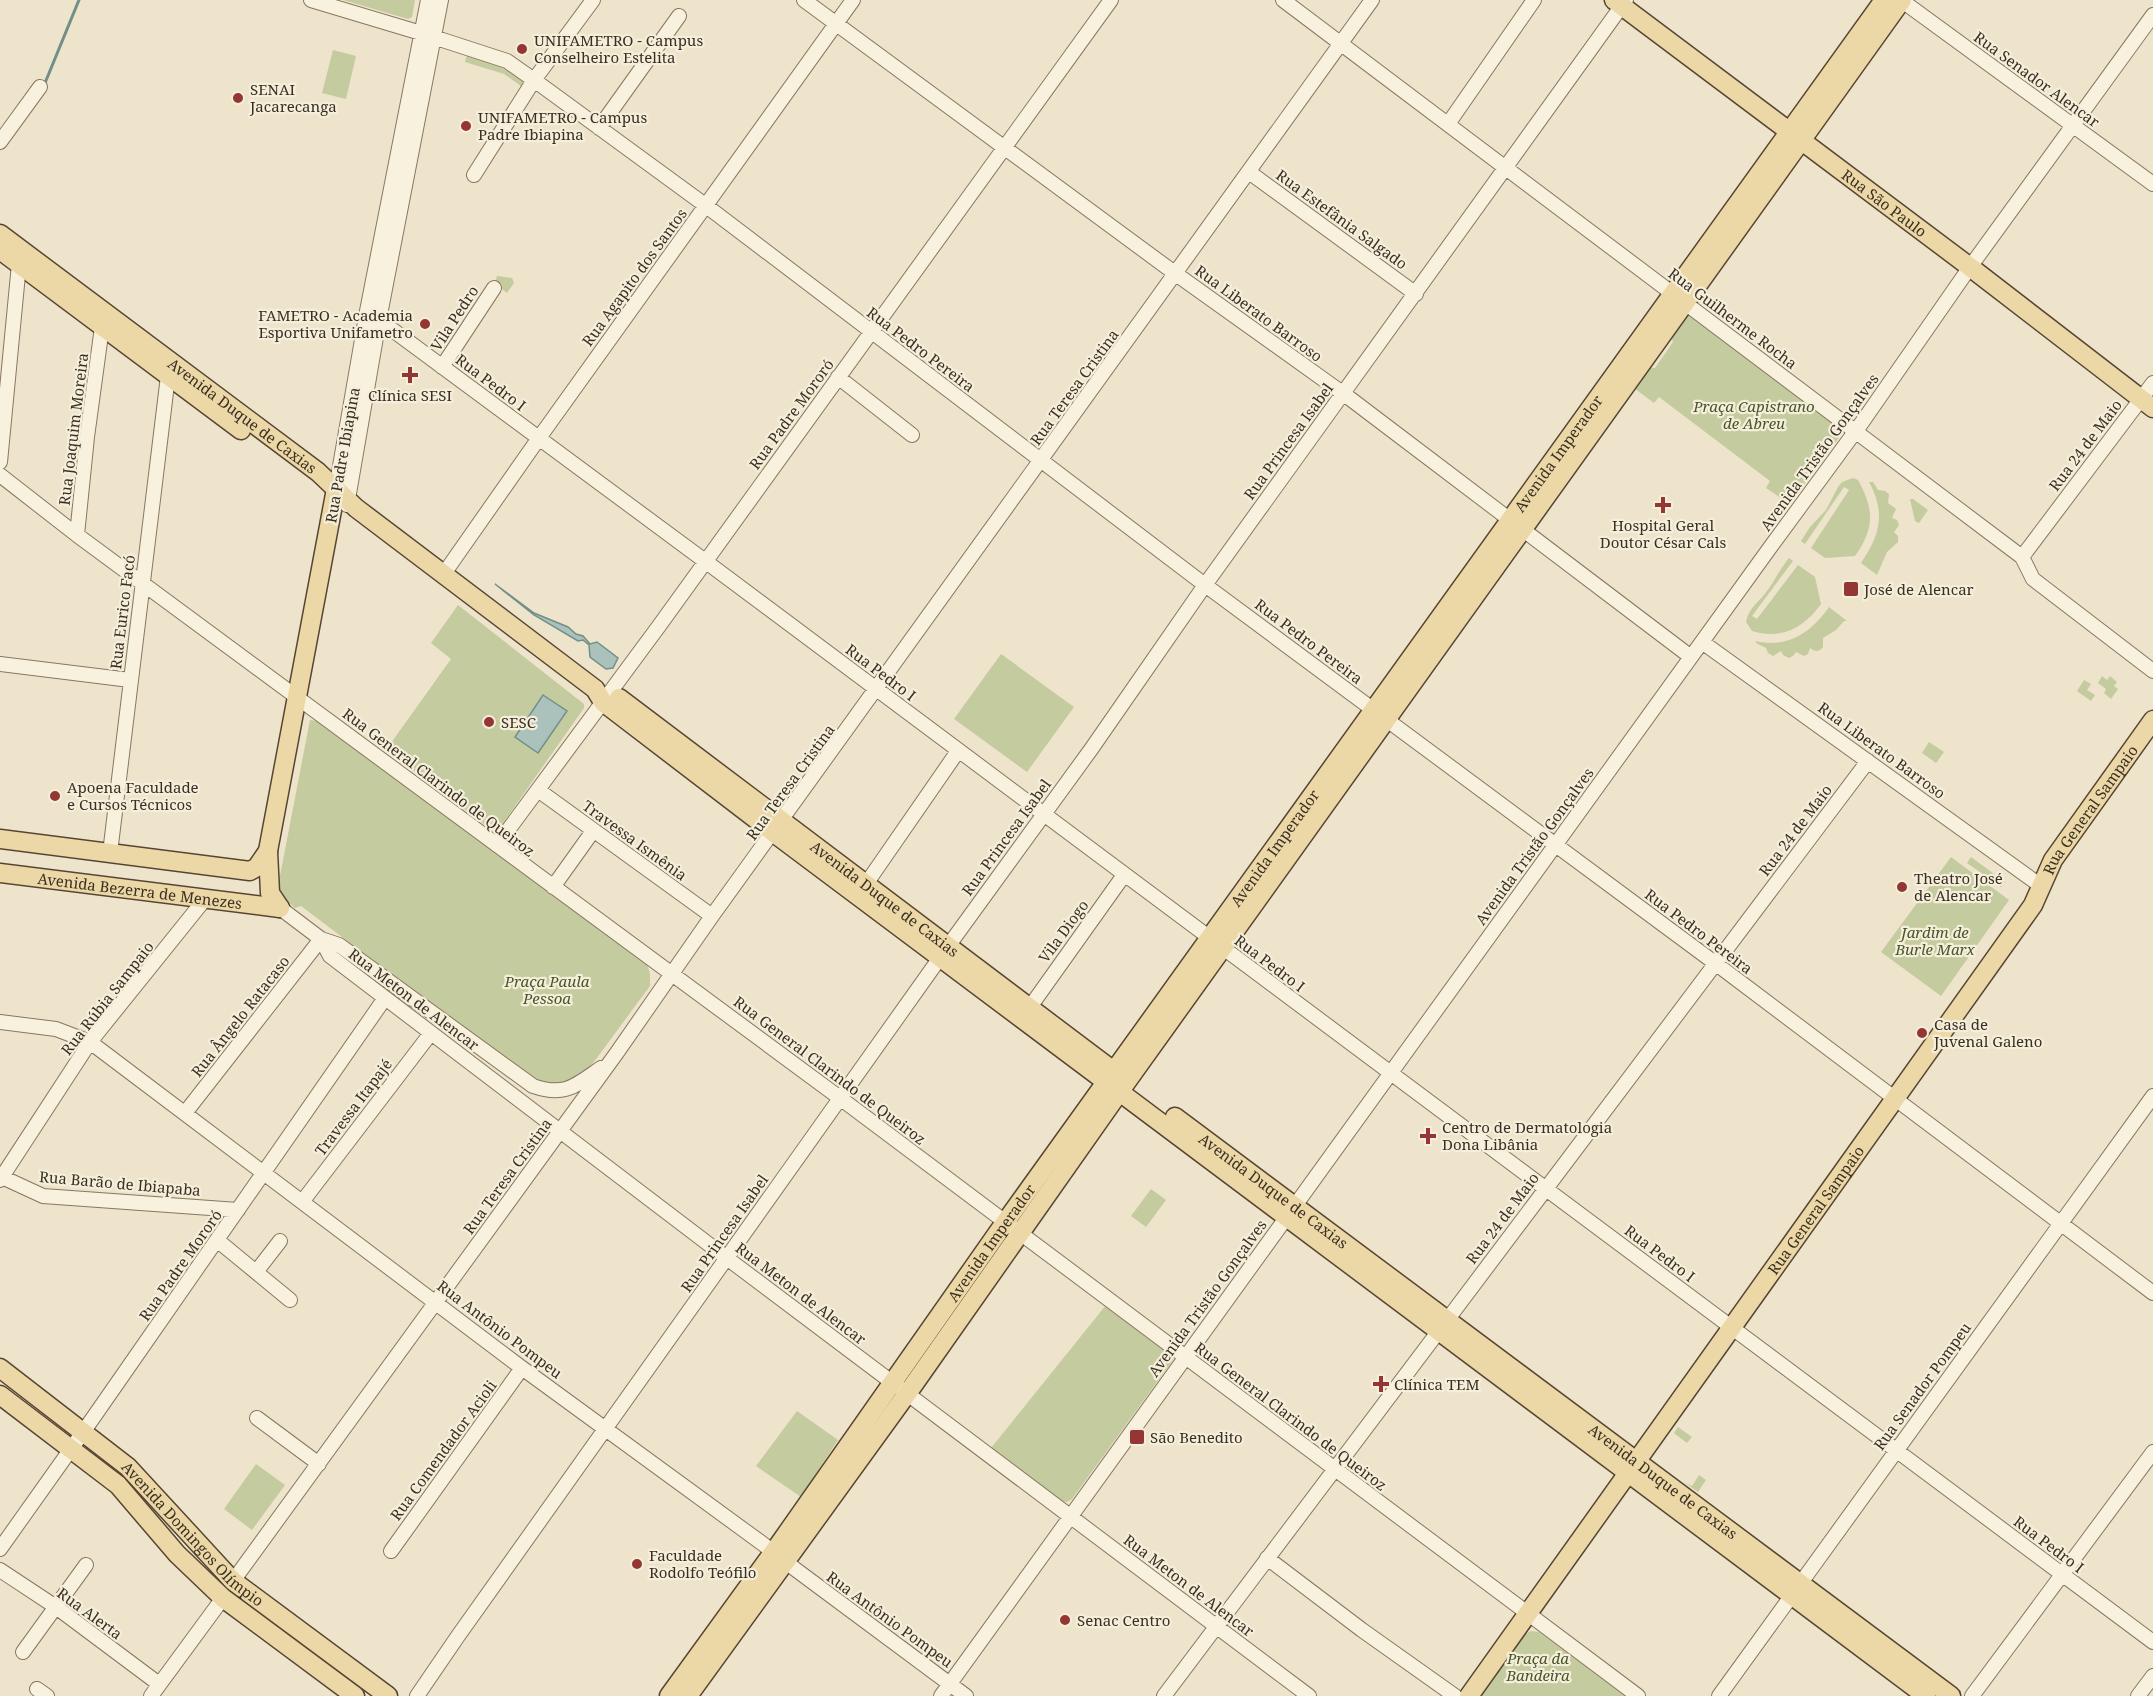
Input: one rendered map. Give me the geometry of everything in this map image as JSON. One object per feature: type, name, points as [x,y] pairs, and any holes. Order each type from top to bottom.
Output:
[{"type":"main road","name":"Avenida Imperador","points":[[1795,136],[1884,0]]},
{"type":"main road","name":"Avenida Imperador","points":[[688,1696],[892,1382],[1005,1222],[1117,1081],[1380,715],[1481,590],[1516,524],[1795,136],[1901,0]]},
{"type":"main road","name":"Rua São Paulo","points":[[1620,2],[2147,404]]},
{"type":"main road","name":"Avenida Duque de Caxias","points":[[0,234],[83,305],[102,327],[603,694],[1796,1590],[1951,1696]]},
{"type":"main road","name":"Avenida Duque de Caxias","points":[[0,250],[83,305],[318,472],[341,500]]},
{"type":"main road","name":"Rua Padre Ibiapina","points":[[280,908],[270,893],[268,851],[298,697],[341,500]]},
{"type":"main road","name":"Rua General Sampaio","points":[[1469,1696],[2032,905],[2053,860],[2153,720]]},
{"type":"main road","name":"Avenida Duque de Caxias","points":[[778,827],[866,884],[944,951],[1030,1007],[1117,1081]]},
{"type":"main road","points":[[0,839],[250,871],[257,867],[268,851]]},
{"type":"main road","name":"Avenida Bezerra de Menezes","points":[[0,873],[280,908]]},
{"type":"main road","name":"Avenida Imperador","points":[[669,1696],[907,1393],[1020,1233],[1117,1081]]},
{"type":"main road","name":"Avenida Domingos Olímpio","points":[[0,1368],[128,1467],[233,1581],[388,1696]]},
{"type":"main road","name":"Avenida Domingos Olímpio","points":[[0,1395],[118,1485],[177,1554],[223,1598],[355,1696]]},
{"type":"main road","name":"Avenida Duque de Caxias","points":[[1796,1590],[1926,1696]]},
{"type":"street","name":"Rua Pedro Pereira","points":[[311,0],[507,61],[705,205],[1205,585],[1715,963],[2153,1293]]},
{"type":"street","name":"Rua Padre Ibiapina","points":[[341,500],[379,320],[427,35],[428,0]]},
{"type":"street","name":"Rua Padre Ibiapina","points":[[341,500],[367,311],[427,35],[441,0]]},
{"type":"street","points":[[474,175],[534,80],[593,0]]},
{"type":"street","name":"Rua Liberato Barroso","points":[[804,0],[1176,274],[1342,393],[1691,657]]},
{"type":"street","name":"Rua Agapito dos Santos","points":[[443,575],[538,438],[853,0]]},
{"type":"street","name":"Rua Padre Mororó","points":[[497,845],[538,790],[603,694],[705,561],[1111,0]]},
{"type":"street","name":"Rua Guilherme Rocha","points":[[1283,0],[2022,557],[2033,579],[2153,671]]},
{"type":"street","name":"Rua Teresa Cristina","points":[[233,1581],[612,1060],[712,916],[1372,0]]},
{"type":"street","points":[[1448,124],[1534,0]]},
{"type":"street","name":"Rua Senador Alencar","points":[[1901,0],[2153,184]]},
{"type":"street","name":"Rua Princesa Isabel","points":[[417,1696],[944,951],[1092,748],[1342,393],[1416,294],[1620,2]]},
{"type":"street","name":"Avenida Tristão Gonçalves","points":[[941,1696],[1390,1072],[1856,431],[1970,267],[2153,15]]},
{"type":"street","points":[[599,128],[679,16]]},
{"type":"street","points":[[0,142],[40,87]]},
{"type":"street","name":"Rua Estefânia Salgado","points":[[1249,172],[1416,294]]},
{"type":"street","points":[[0,462],[19,264]]},
{"type":"street","name":"Vila Pedro","points":[[442,367],[494,288]]},
{"type":"street","name":"Rua Pedro I","points":[[367,311],[1732,1326],[2153,1642]]},
{"type":"street","name":"Rua Joaquim Moreira","points":[[77,535],[102,327]]},
{"type":"street","name":"Rua Eurico Facó","points":[[110,853],[168,376]]},
{"type":"street","points":[[838,377],[912,435]]},
{"type":"street","name":"Rua 24 de Maio","points":[[2022,557],[2147,404],[2153,383]]},
{"type":"street","name":"Rua General Clarindo de Queiroz","points":[[0,475],[77,535],[840,1098],[1638,1696]]},
{"type":"street","name":"Rua Liberato Barroso","points":[[1702,642],[2041,886]]},
{"type":"street","points":[[0,664],[130,680]]},
{"type":"street","points":[[866,884],[958,751]]},
{"type":"street","name":"Rua 24 de Maio","points":[[1164,1696],[1868,761]]},
{"type":"street","name":"Travessa Ismênia","points":[[538,790],[712,916]]},
{"type":"street","points":[[553,887],[593,831]]},
{"type":"street","name":"Vila Diogo","points":[[1030,1007],[1124,875]]},
{"type":"street","name":"Rua Rúbia Sampaio","points":[[1,1178],[90,1042],[205,899]]},
{"type":"street","name":"Rua Meton de Alencar","points":[[280,908],[321,939],[330,957],[1309,1696]]},
{"type":"street","points":[[321,939],[339,945],[533,1086],[547,1091],[561,1092],[612,1060]]},
{"type":"street","name":"Rua Ângelo Ratacaso","points":[[185,1113],[321,939]]},
{"type":"street","name":"Rua Padre Mororó","points":[[0,1549],[385,998]]},
{"type":"street","name":"Rua Antônio Pompeu","points":[[0,1022],[56,1029],[90,1042],[522,1368],[966,1696]]},
{"type":"street","name":"Travessa Itapajé","points":[[302,1202],[431,1033]]},
{"type":"street","name":"Rua Senador Pompeu","points":[[1719,1696],[2153,1096]]},
{"type":"street","name":"Rua Barão de Ibiapaba","points":[[1,1178],[43,1196],[238,1210]]},
{"type":"street","points":[[217,1240],[290,1300]]},
{"type":"street","points":[[256,1272],[280,1241]]},
{"type":"street","name":"Rua Comendador Acioli","points":[[391,1551],[522,1368]]},
{"type":"street","points":[[257,1418],[319,1464]]},
{"type":"street","points":[[1972,1696],[2153,1452]]},
{"type":"street","points":[[1267,1558],[1362,1630],[1455,1696]]},
{"type":"street","points":[[23,1652],[86,1565]]},
{"type":"street","name":"Rua Alerta","points":[[0,1569],[56,1607],[155,1690]]},
{"type":"street","points":[[155,1690],[223,1598]]},
{"type":"street","points":[[2138,1696],[2153,1676]]},
{"type":"green space","points":[[343,0],[415,0],[412,17],[408,19]]},
{"type":"green space","points":[[333,50],[356,56],[346,99],[322,93]]},
{"type":"green space","points":[[467,55],[501,67],[528,85],[525,89],[504,74],[465,62]]},
{"type":"green space","points":[[497,276],[512,278],[514,283],[507,293],[495,283]]},
{"type":"green space","name":"Praça Capistrano de Abreu","points":[[1688,314],[1841,429],[1840,436],[1793,499],[1785,501],[1766,488],[1770,481],[1659,397],[1654,403],[1634,388],[1646,367],[1655,368],[1673,342],[1670,334]]},
{"type":"green space","points":[[1853,478],[1858,480],[1867,500],[1870,518],[1866,536],[1855,556],[1825,558],[1811,548],[1849,490],[1844,487],[1805,544],[1801,541],[1826,510],[1842,482]]},
{"type":"green space","points":[[1869,482],[1873,482],[1878,490],[1889,494],[1888,503],[1896,509],[1892,518],[1897,520],[1899,525],[1894,532],[1898,536],[1898,542],[1887,552],[1877,575],[1861,563],[1873,543],[1879,524],[1878,504]]},
{"type":"green space","points":[[1910,499],[1928,510],[1919,523],[1915,521]]},
{"type":"green space","points":[[1789,558],[1793,561],[1752,616],[1757,619],[1798,565],[1815,577],[1821,604],[1807,620],[1791,630],[1773,634],[1752,631],[1746,622],[1749,612],[1767,591]]},
{"type":"green space","name":"SESC","points":[[458,605],[584,704],[584,708],[496,833],[386,750],[451,659],[431,643]]},
{"type":"green space","points":[[1829,607],[1847,621],[1823,638],[1823,647],[1820,650],[1815,651],[1810,648],[1808,654],[1804,656],[1796,652],[1789,658],[1781,651],[1773,656],[1766,648],[1756,643],[1756,641],[1778,643],[1798,636],[1815,624]]},
{"type":"green space","points":[[1001,654],[1074,707],[1027,772],[954,719]]},
{"type":"green space","points":[[2102,676],[2107,680],[2110,676],[2117,682],[2114,686],[2118,689],[2111,699],[2104,693],[2106,689],[2098,683]]},
{"type":"green space","points":[[2084,680],[2091,684],[2087,690],[2095,695],[2091,701],[2077,691]]},
{"type":"green space","name":"Praça Paula Pessoa","points":[[310,720],[317,721],[647,963],[650,986],[585,1074],[561,1087],[531,1080],[301,906],[295,908],[281,895],[276,886],[279,881]]},
{"type":"green space","points":[[1929,742],[1944,752],[1936,763],[1922,753]]},
{"type":"green space","name":"Jardim de Burle Marx","points":[[1951,857],[2009,900],[1941,996],[1881,952]]},
{"type":"green space","points":[[1971,857],[2005,882],[2001,887],[1967,863]]},
{"type":"green space","points":[[1151,1189],[1166,1200],[1146,1227],[1131,1216]]},
{"type":"green space","points":[[1106,1305],[1173,1356],[1173,1360],[1072,1499],[1067,1502],[1060,1501],[991,1448]]},
{"type":"green space","points":[[797,1411],[838,1440],[801,1497],[756,1466]]},
{"type":"green space","points":[[1678,1427],[1692,1437],[1687,1443],[1674,1433]]},
{"type":"green space","points":[[256,1464],[285,1485],[252,1530],[224,1509]]},
{"type":"green space","points":[[1699,1475],[1706,1480],[1698,1492],[1684,1482],[1692,1486]]},
{"type":"green space","name":"Praça da Bandeira","points":[[1531,1631],[1539,1632],[1626,1696],[1479,1696],[1523,1635]]},
{"type":"water","points":[[495,584],[534,613],[568,627],[576,634],[583,636],[590,644],[597,642],[618,658],[613,668],[606,669],[590,657],[589,645],[583,640],[578,641],[534,615]]},
{"type":"water","points":[[543,695],[567,711],[538,753],[515,737]]},
{"type":"waterway","points":[[45,83],[79,0]]},
{"type":"place","name":"UNIFAMETRO - Campus Conselheiro Estelita","points":[[522,49]]},
{"type":"place","name":"SENAI Jacarecanga","points":[[238,98]]},
{"type":"place","name":"UNIFAMETRO - Campus Padre Ibiapina","points":[[466,126]]},
{"type":"place","name":"FAMETRO - Academia Esportiva Unifametro","points":[[425,324]]},
{"type":"place","name":"Clínica SESI","points":[[410,375]]},
{"type":"place","name":"Hospital Geral Doutor César Cals","points":[[1663,505]]},
{"type":"place","name":"José de Alencar","points":[[1851,589]]},
{"type":"place","name":"SESC","points":[[489,722]]},
{"type":"place","name":"Apoena Faculdade e Cursos Técnicos","points":[[55,796]]},
{"type":"place","name":"Theatro José de Alencar","points":[[1902,887]]},
{"type":"place","name":"Casa de Juvenal Galeno","points":[[1922,1033]]},
{"type":"place","name":"Centro de Dermatologia Dona Libânia","points":[[1428,1136]]},
{"type":"place","name":"Clínica TEM","points":[[1381,1384]]},
{"type":"place","name":"São Benedito","points":[[1137,1437]]},
{"type":"place","name":"Faculdade Rodolfo Teófilo","points":[[637,1564]]},
{"type":"place","name":"Senac Centro","points":[[1065,1620]]}]
